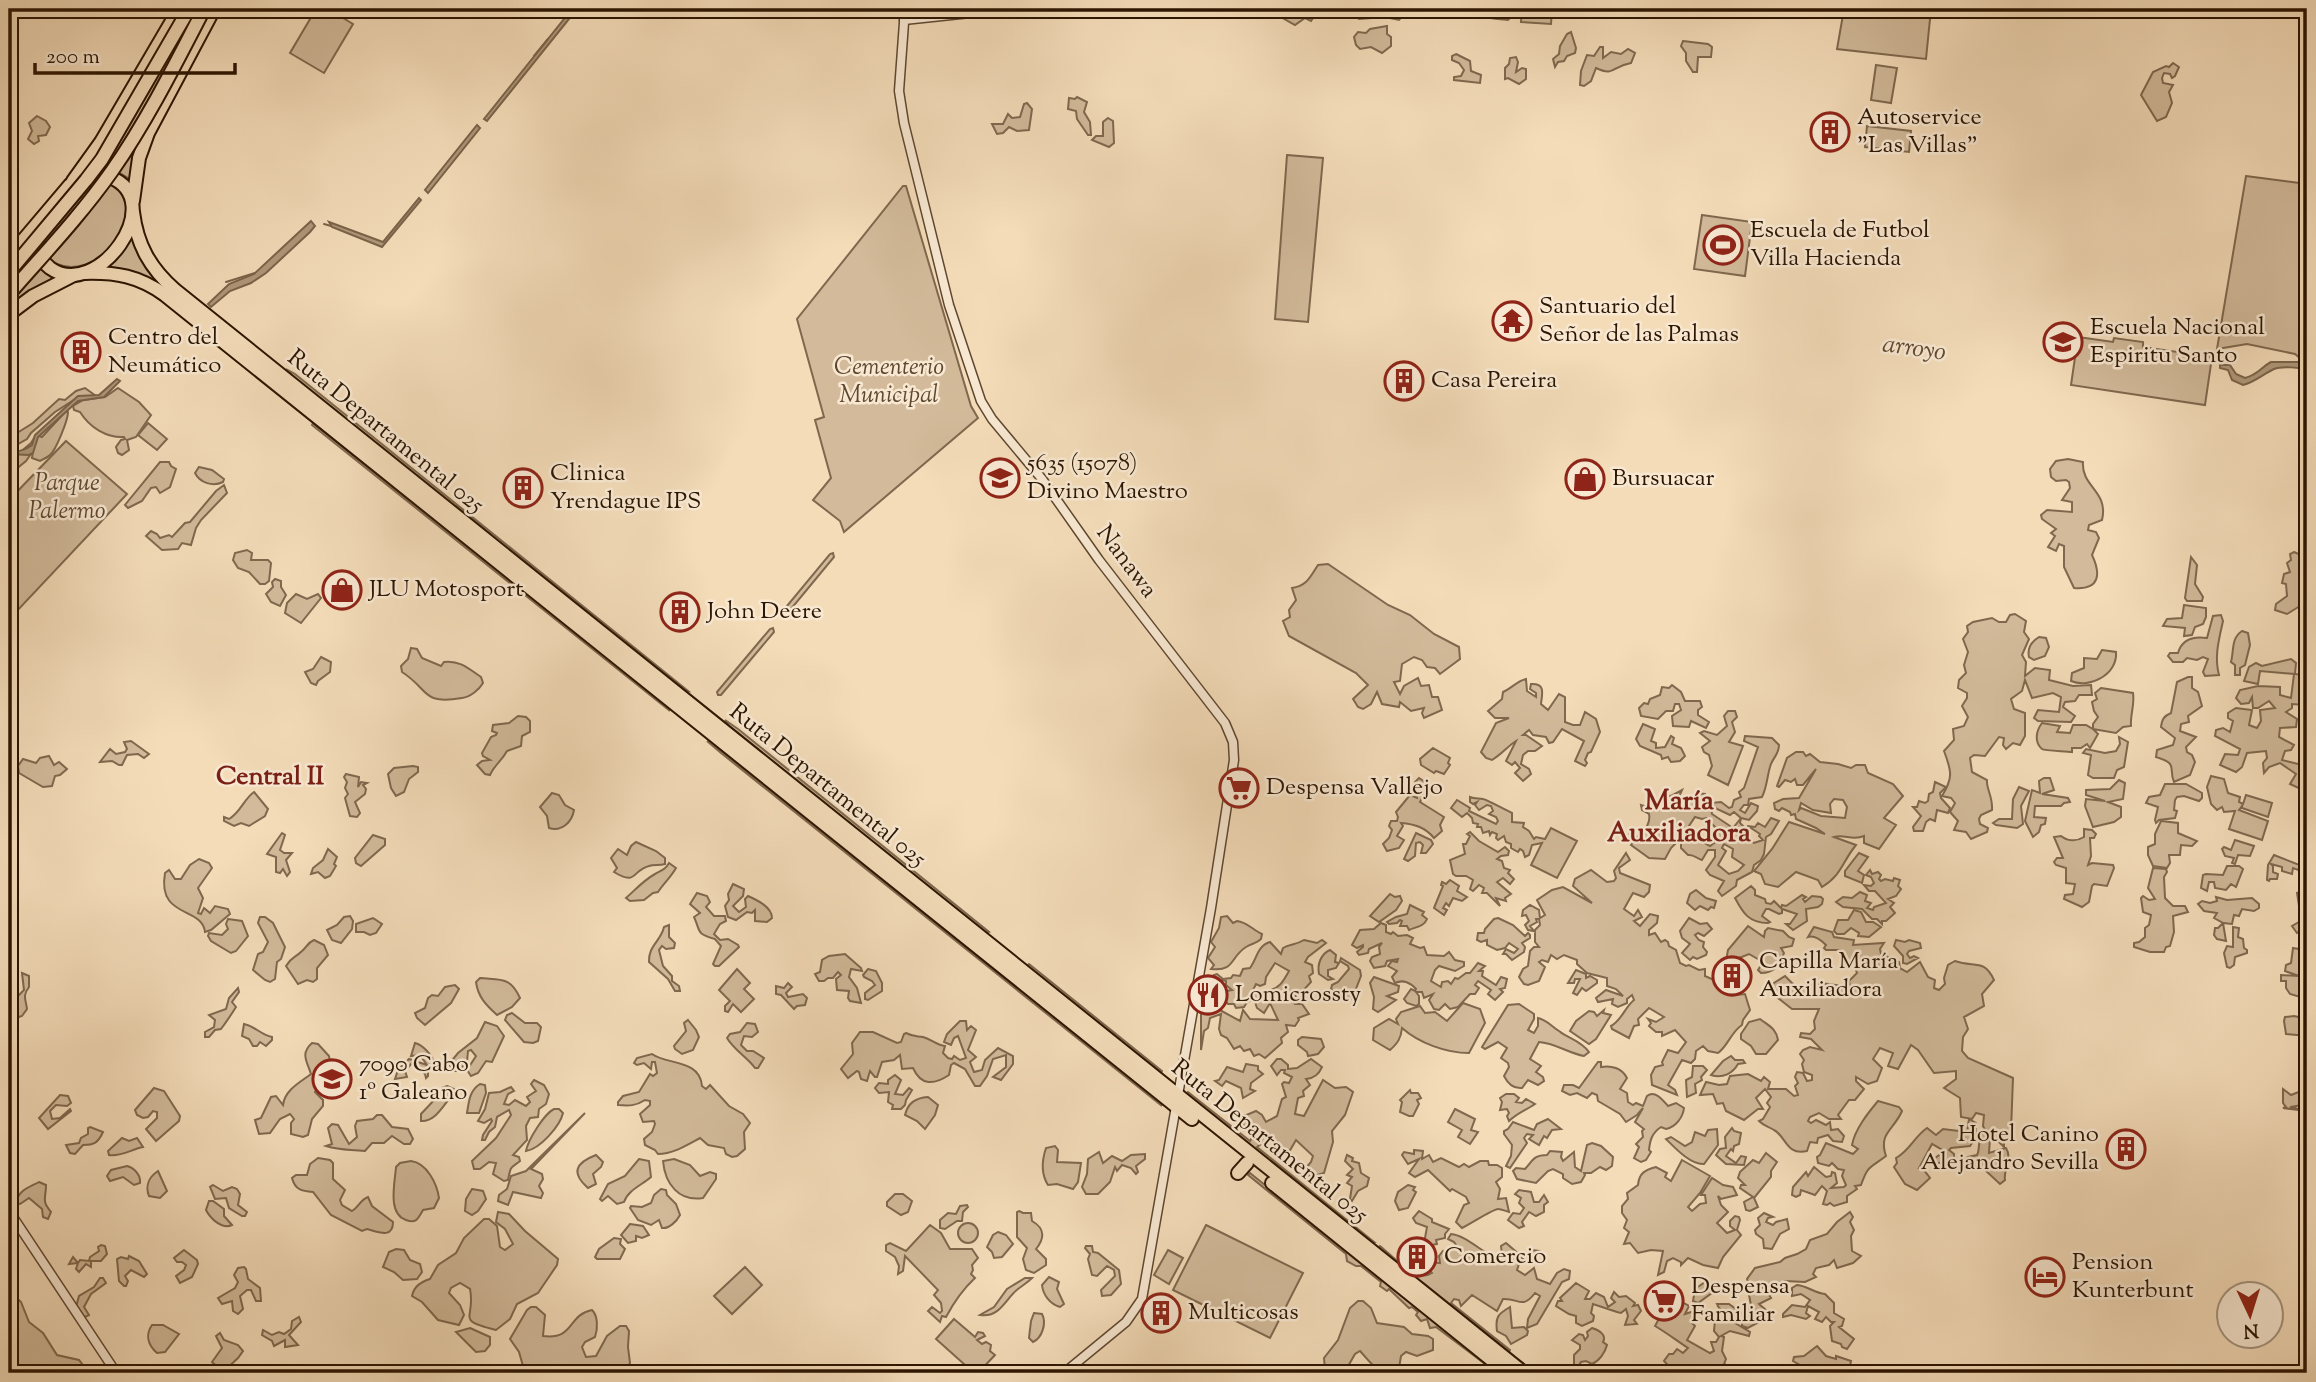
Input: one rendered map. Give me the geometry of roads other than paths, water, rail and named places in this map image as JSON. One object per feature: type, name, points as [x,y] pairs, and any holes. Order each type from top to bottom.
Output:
[{"type":"highway","points":[[9,257],[39,224],[101,142],[178,9]]},
{"type":"highway","points":[[9,272],[102,159],[189,9]]},
{"type":"highway","points":[[9,293],[78,215],[114,169],[204,9]]},
{"type":"highway","points":[[9,314],[33,296],[97,267],[113,253],[127,233],[133,209],[136,171],[148,133],[214,9]]},
{"type":"highway","points":[[70,185],[85,176],[106,175],[123,186],[133,209]]},
{"type":"highway","name":"Ruta Departamental 025","points":[[133,209],[137,236],[145,255],[156,272],[173,288],[1176,1101],[1243,1168],[1508,1366],[1524,1373]]},
{"type":"highway","points":[[39,224],[36,237],[42,260],[54,270],[80,274]]},
{"type":"highway","name":"Ruta Departamental 025","points":[[80,274],[123,274],[146,282],[165,295],[1176,1101],[1371,1251],[1508,1366]]},
{"type":"highway","points":[[1371,1251],[1377,1239]]},
{"type":"street","name":"Nanawa","points":[[905,9],[899,91],[904,123],[949,305],[981,401],[992,419],[1042,479],[1099,560],[1225,723],[1233,742],[1234,760],[1142,1299],[1126,1322],[1064,1373]]},
{"type":"street","points":[[904,20],[1008,9]]},
{"type":"street","points":[[9,1211],[113,1368],[119,1373]]},
{"type":"waterway","points":[[534,56],[548,39]]},
{"type":"waterway","points":[[324,224],[331,226]]},
{"type":"waterway","points":[[226,282],[255,273]]},
{"type":"waterway","points":[[456,506],[490,534]]},
{"type":"place","name":"Autoservice \"Las Villas\"","points":[[1830,132]]},
{"type":"place","name":"Escuela de Futbol Villa Hacienda","points":[[1723,245]]},
{"type":"place","name":"Santuario del Señor de las Palmas","points":[[1512,321]]},
{"type":"place","name":"Escuela Nacional Espiritu Santo","points":[[2063,342]]},
{"type":"place","name":"Centro del Neumático","points":[[81,352]]},
{"type":"place","name":"Casa Pereira","points":[[1404,381]]},
{"type":"place","name":"5635 (15078) Divino Maestro","points":[[1000,478]]},
{"type":"place","name":"Bursuacar","points":[[1585,479]]},
{"type":"place","name":"Clinica Yrendague IPS","points":[[523,488]]},
{"type":"place","name":"JLU Motosport","points":[[342,590]]},
{"type":"place","name":"John Deere","points":[[680,612]]},
{"type":"place","name":"Despensa Vallejo","points":[[1239,788]]},
{"type":"place","name":"Capilla María Auxiliadora","points":[[1732,976]]},
{"type":"place","name":"Lomicrossty","points":[[1208,995]]},
{"type":"place","name":"7090 Cabo 1º Galeano","points":[[332,1079]]},
{"type":"place","name":"Hotel Canino Alejandro Sevilla","points":[[2126,1149]]},
{"type":"place","name":"Comercio","points":[[1417,1257]]},
{"type":"place","name":"Pension Kunterbunt","points":[[2045,1277]]},
{"type":"place","name":"Despensa Familiar","points":[[1664,1301]]},
{"type":"place","name":"Multicosas","points":[[1161,1313]]},
{"type":"district","name":"Central II","points":[[270,777]]},
{"type":"district","name":"María Auxiliadora","points":[[1679,818]]},
{"type":"water label","name":"arroyo","points":[[1914,349]]},
{"type":"park label","name":"Cementerio Municipal","points":[[889,382]]},
{"type":"park label","name":"Parque Palermo","points":[[67,498]]}]
